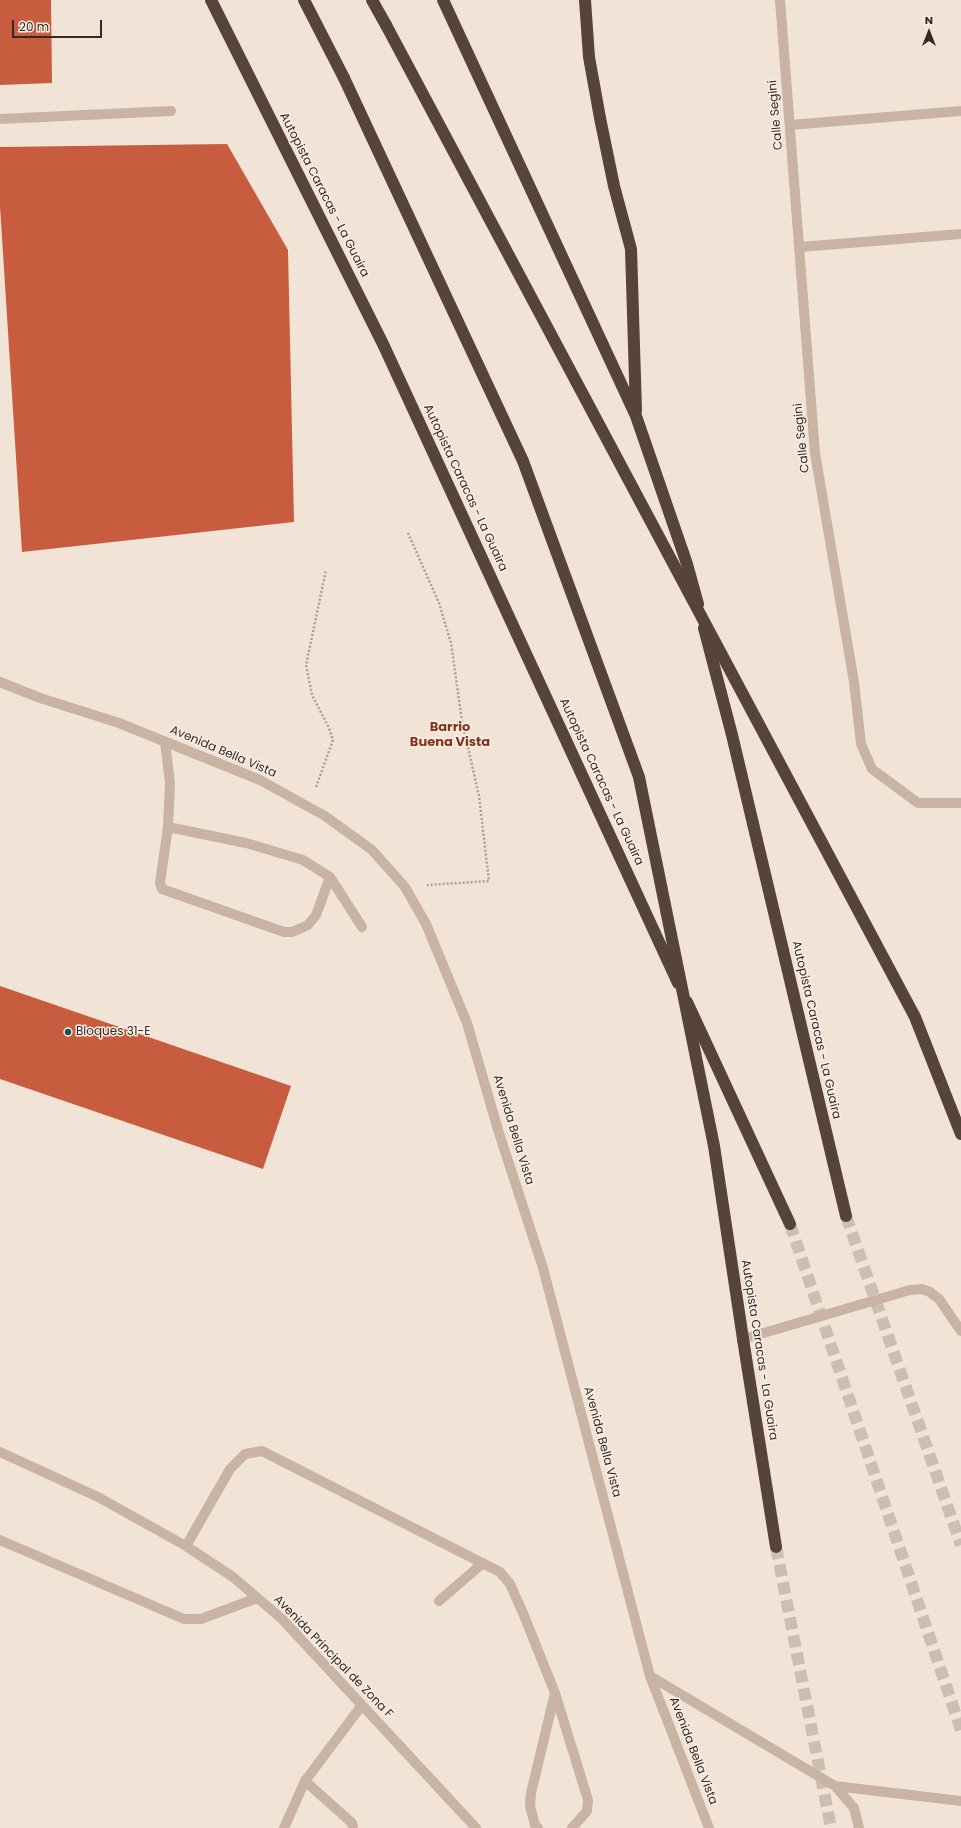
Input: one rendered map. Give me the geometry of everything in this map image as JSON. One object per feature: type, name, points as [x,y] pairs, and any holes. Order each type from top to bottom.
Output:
[{"type":"highway","points":[[202,0],[242,62]]},
{"type":"highway","name":"Autopista Caracas - La Guaira","points":[[211,0],[383,344],[790,1224]]},
{"type":"highway","name":"Autopista Caracas - La Guaira","points":[[304,0],[344,78],[523,461],[639,777],[714,1146],[776,1547]]},
{"type":"highway","points":[[372,0],[915,1017],[961,1134]]},
{"type":"highway","name":"Autopista Caracas - La Guaira","points":[[443,0],[636,416],[687,564],[712,656],[846,1216]]},
{"type":"highway","points":[[585,0],[590,57],[598,103],[614,186],[630,249],[636,416]]},
{"type":"street","name":"Calle Segini","points":[[780,0],[815,453],[854,682],[861,744],[872,769],[918,802],[961,803]]},
{"type":"street","points":[[0,119],[171,111]]},
{"type":"street","points":[[790,125],[961,111]]},
{"type":"street","points":[[800,247],[961,234]]},
{"type":"street","name":"Avenida Bella Vista","points":[[0,682],[40,698],[119,723],[260,780],[325,816],[372,850],[405,887],[426,924],[467,1023],[498,1133],[542,1268],[650,1676],[709,1828]]},
{"type":"street","points":[[165,742],[170,783],[168,827],[160,883],[162,889],[284,932],[292,932],[308,925],[316,915],[330,878]]},
{"type":"street","points":[[168,827],[246,843],[303,860],[330,878],[362,927]]},
{"type":"street","points":[[743,1339],[910,1290],[922,1288],[939,1299],[961,1331]]},
{"type":"street","points":[[186,1546],[230,1469],[245,1454],[262,1451],[500,1572],[510,1584],[555,1693],[588,1800],[586,1811],[572,1828]]},
{"type":"street","name":"Avenida Principal de Zona F","points":[[0,1452],[98,1497],[186,1546],[233,1577],[282,1619],[476,1828]]},
{"type":"street","points":[[0,1540],[184,1619],[201,1619],[257,1598]]},
{"type":"street","points":[[439,1601],[483,1563]]},
{"type":"street","points":[[650,1676],[835,1786],[854,1808],[859,1828]]},
{"type":"street","points":[[538,1828],[535,1825],[530,1806],[531,1792],[555,1693]]},
{"type":"street","points":[[284,1828],[305,1781],[362,1705]]},
{"type":"street","points":[[305,1781],[352,1824],[352,1828]]},
{"type":"street","points":[[835,1786],[961,1801]]},
{"type":"path","points":[[405,887],[489,881],[479,796],[462,721],[451,643],[439,603],[408,533]]},
{"type":"path","points":[[309,807],[333,740],[330,728],[312,695],[306,665],[326,570]]},
{"type":"building","points":[[0,0],[51,0],[52,83],[0,85]]},
{"type":"building","points":[[227,144],[288,250],[294,522],[22,552],[0,206],[0,147]]},
{"type":"building","name":"Bloques 31-E","points":[[0,986],[291,1086],[263,1169],[0,1079]]},
{"type":"tunnel","points":[[846,1216],[961,1545]]},
{"type":"tunnel","points":[[790,1224],[961,1730]]},
{"type":"tunnel","points":[[776,1547],[831,1828]]},
{"type":"place","name":"Bloques 31-E","points":[[68,1032]]},
{"type":"district","name":"Barrio Buena Vista","points":[[450,736]]}]
